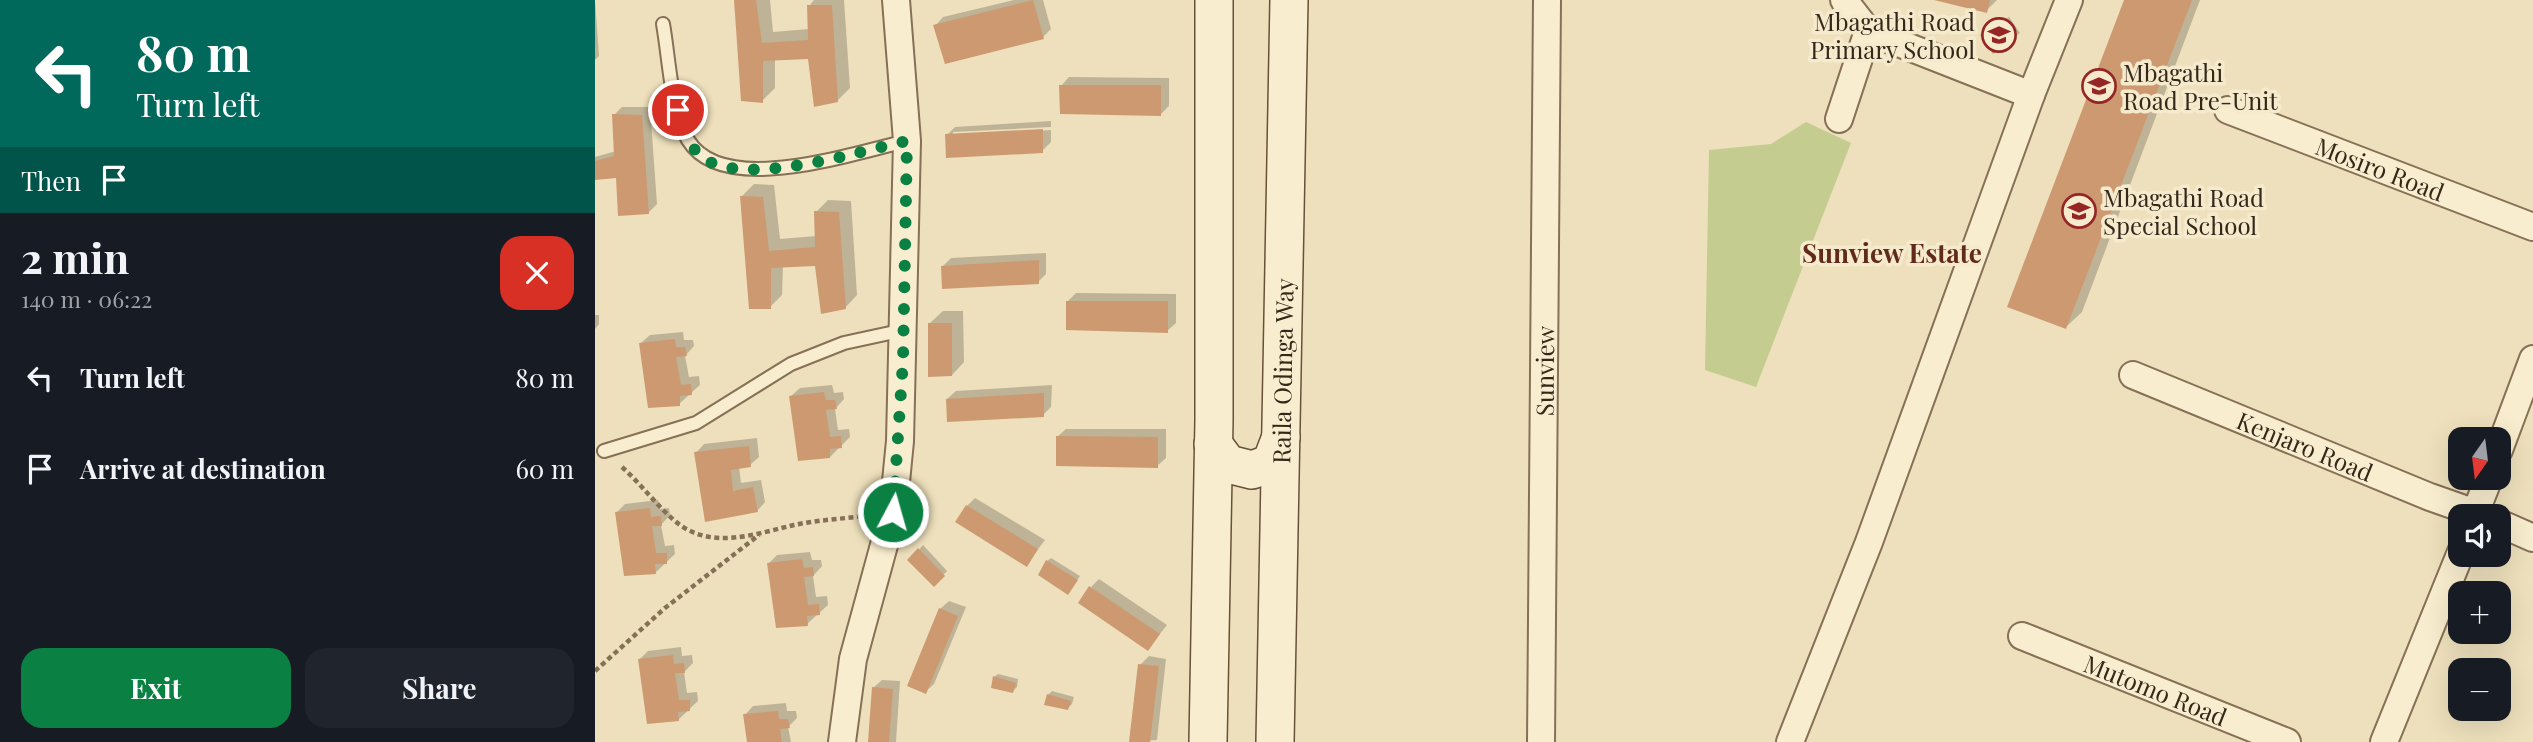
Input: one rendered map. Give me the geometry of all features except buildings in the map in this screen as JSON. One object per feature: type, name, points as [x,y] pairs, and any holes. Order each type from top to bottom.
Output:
[{"type":"main road","points":[[1208,742],[1213,444],[1215,0]]},
{"type":"main road","name":"Raila Odinga Way","points":[[1275,742],[1289,0]]},
{"type":"main road","points":[[1213,444],[1227,464],[1252,470],[1271,463],[1281,438]]},
{"type":"street","points":[[842,742],[853,659],[893,512],[900,441],[907,141],[896,0]]},
{"type":"street","name":"Sunview","points":[[1541,742],[1547,0]]},
{"type":"street","points":[[1844,0],[1868,31],[2031,95]]},
{"type":"street","points":[[1790,742],[1869,542],[2031,95],[2069,0]]},
{"type":"street","points":[[1839,119],[1868,31]]},
{"type":"street","name":"Mosiro Road","points":[[2228,110],[2533,227]]},
{"type":"street","points":[[2508,427],[2533,359]]},
{"type":"street","name":"Kenjaro Road","points":[[2133,375],[2449,504]]},
{"type":"street","name":"Kenjaro Road","points":[[2511,529],[2533,538]]},
{"type":"street","points":[[2384,742],[2455,567]]},
{"type":"street","name":"Mutomo Road","points":[[2022,636],[2287,742]]},
{"type":"lane","points":[[663,24],[678,110],[687,139],[702,157],[717,166],[742,171],[779,169],[907,141]]},
{"type":"lane","points":[[604,451],[696,423],[792,364],[844,343],[904,330]]},
{"type":"path","points":[[604,451],[675,521],[690,531],[733,539],[796,525],[893,512]]},
{"type":"path","points":[[595,671],[665,608],[760,534]]},
{"type":"green space","points":[[1806,122],[1851,143],[1756,387],[1705,370],[1709,150],[1771,144]]},
{"type":"place","name":"Mbagathi Road Primary School","points":[[1999,35]]},
{"type":"place","name":"Mbagathi Road Pre-Unit","points":[[2099,86]]},
{"type":"place","name":"Mbagathi Road Special School","points":[[2079,211]]},
{"type":"district","name":"Sunview Estate","points":[[1892,252]]},
{"type":"route","points":[[678,110],[687,139],[702,157],[717,166],[742,171],[779,169],[907,141],[900,441],[893,512]]}]
